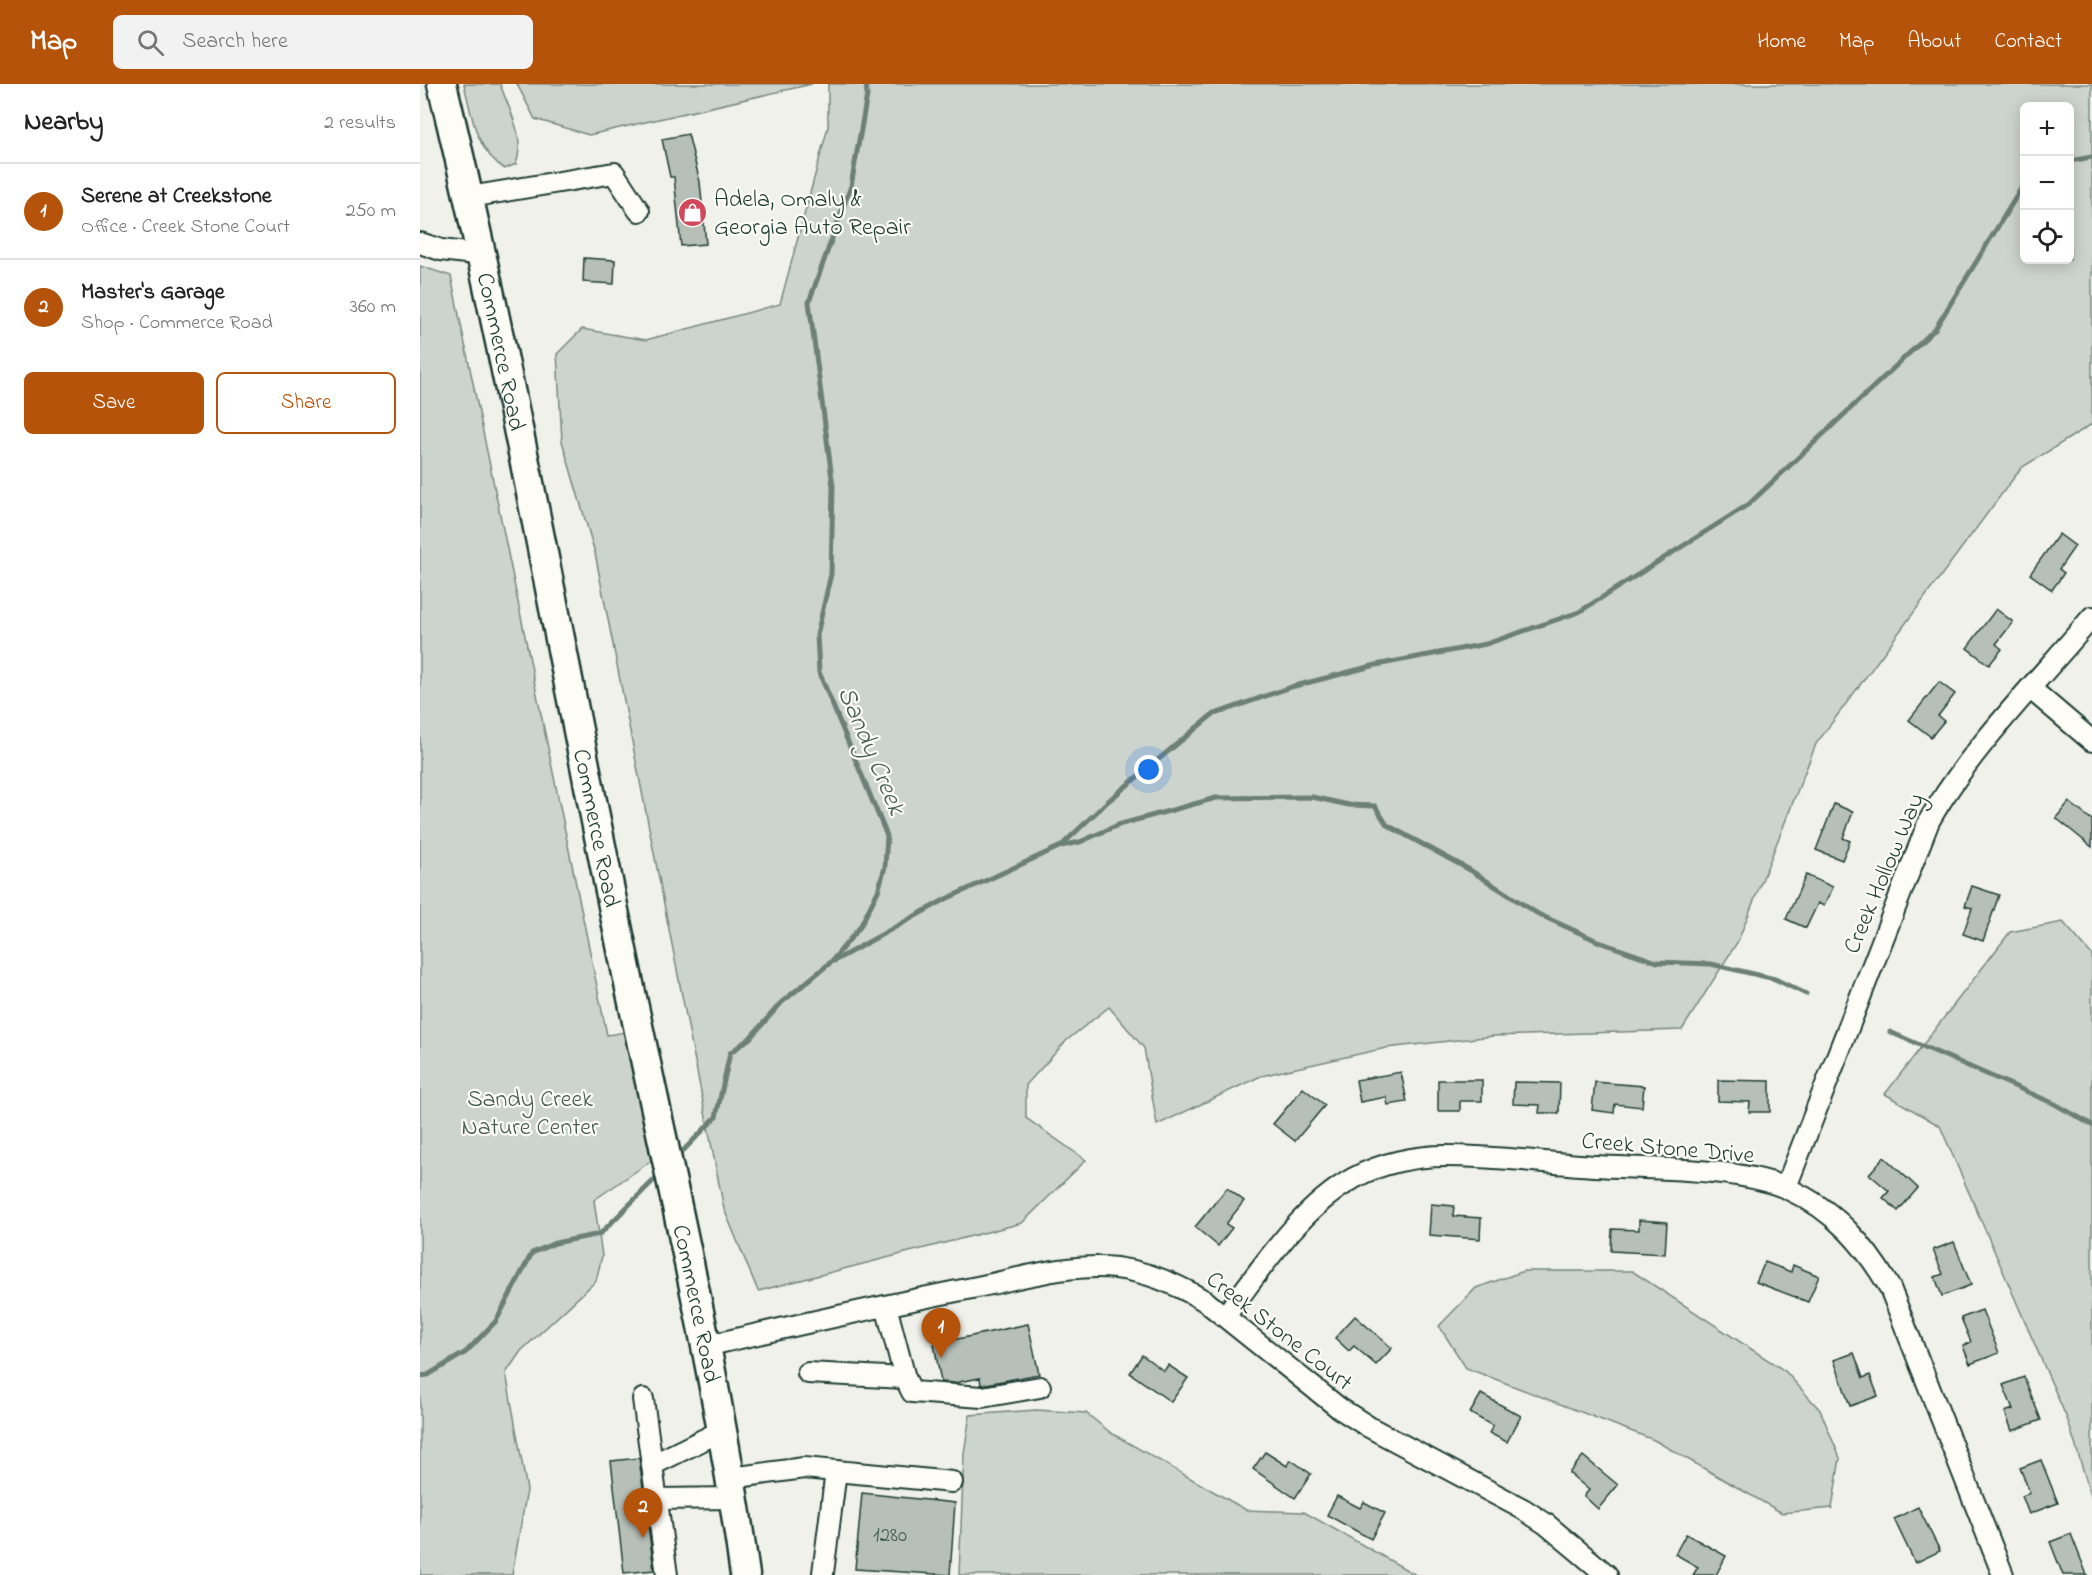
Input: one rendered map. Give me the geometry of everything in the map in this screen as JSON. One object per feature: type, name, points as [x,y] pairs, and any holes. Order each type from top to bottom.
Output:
[{"type":"highway","name":"Commerce Road","points":[[442,84],[483,255],[630,988],[706,1346],[733,1488],[745,1575]]},
{"type":"street","points":[[469,197],[614,173],[639,211]]},
{"type":"street","points":[[420,243],[441,250],[483,255]]},
{"type":"street","name":"Creek Hollow Way","points":[[1786,1187],[1929,821],[1943,796],[1970,761],[2092,617]]},
{"type":"street","points":[[2031,689],[2092,741]]},
{"type":"street","name":"Creek Stone Drive","points":[[1224,1316],[1284,1240],[1329,1195],[1355,1178],[1398,1162],[1446,1156],[1731,1175],[1786,1187],[1834,1216],[1863,1247],[1890,1288],[2003,1575]]},
{"type":"street","name":"Creek Stone Court","points":[[706,1346],[886,1305],[1087,1267],[1147,1273],[1180,1286],[1224,1316],[1339,1408],[1369,1427],[1523,1509],[1546,1524],[1607,1575]]},
{"type":"street","points":[[886,1305],[905,1378],[912,1392],[982,1397],[1040,1387]]},
{"type":"street","points":[[808,1373],[905,1378]]},
{"type":"street","points":[[643,1399],[667,1575]]},
{"type":"street","points":[[652,1465],[723,1430]]},
{"type":"street","points":[[657,1499],[733,1488],[804,1468],[952,1482]]},
{"type":"street","points":[[823,1573],[836,1471]]},
{"type":"green space","points":[[464,84],[500,84],[518,134],[519,154],[516,164],[505,169],[487,152],[476,131]]},
{"type":"green space","points":[[517,84],[812,84],[589,135],[535,119]]},
{"type":"green space","points":[[828,84],[2092,84],[2092,424],[2021,468],[1816,744],[1738,941],[1682,1030],[1494,1036],[1386,1048],[1261,1076],[1157,1125],[1144,1048],[1109,1007],[1067,1040],[1026,1085],[1026,1118],[1086,1160],[1022,1223],[758,1291],[724,1209],[595,553],[562,441],[557,354],[582,329],[646,340],[780,304],[828,127]]},
{"type":"green space","name":"Sandy Creek Nature Center","points":[[420,266],[451,276],[607,1035],[626,1032],[651,1161],[594,1200],[602,1256],[596,1281],[521,1351],[506,1373],[527,1490],[512,1575],[420,1575]]},
{"type":"green space","points":[[2063,922],[2092,955],[2092,1499],[2068,1421],[1940,1126],[1885,1094],[2010,932]]},
{"type":"green space","points":[[1524,1271],[1632,1271],[1785,1371],[1820,1410],[1840,1458],[1832,1508],[1782,1513],[1654,1440],[1466,1368],[1439,1326],[1476,1288]]},
{"type":"green space","points":[[1036,1410],[1086,1413],[1111,1433],[1246,1510],[1304,1512],[1416,1575],[959,1575],[964,1453],[970,1415]]},
{"type":"building","points":[[688,134],[700,182],[706,244],[681,246],[674,177],[670,177],[662,139]]},
{"type":"building","points":[[584,258],[615,260],[614,284],[583,282]]},
{"type":"building","points":[[2059,534],[2075,546],[2059,569],[2064,573],[2052,590],[2030,574]]},
{"type":"building","points":[[1996,609],[2013,622],[1996,644],[2002,649],[1989,665],[1967,648]]},
{"type":"building","points":[[1939,682],[1955,694],[1938,716],[1944,721],[1931,737],[1909,720]]},
{"type":"building","points":[[2069,802],[2092,820],[2092,847],[2056,818]]},
{"type":"building","points":[[1834,804],[1853,812],[1843,838],[1850,841],[1842,860],[1816,850]]},
{"type":"building","points":[[1806,875],[1833,887],[1824,906],[1818,903],[1806,928],[1786,919]]},
{"type":"building","points":[[1972,886],[1999,895],[1983,941],[1963,934],[1972,908],[1965,906]]},
{"type":"building","points":[[1401,1072],[1407,1102],[1388,1105],[1386,1097],[1360,1102],[1356,1080]]},
{"type":"building","points":[[1438,1080],[1482,1080],[1482,1101],[1460,1101],[1460,1111],[1438,1111]]},
{"type":"building","points":[[1718,1080],[1770,1081],[1770,1112],[1749,1112],[1750,1102],[1718,1101]]},
{"type":"building","points":[[1514,1082],[1560,1083],[1559,1113],[1539,1113],[1540,1105],[1513,1104]]},
{"type":"building","points":[[1595,1082],[1644,1086],[1642,1107],[1615,1104],[1614,1113],[1592,1110]]},
{"type":"building","points":[[1303,1088],[1325,1105],[1295,1141],[1273,1124]]},
{"type":"building","points":[[1884,1157],[1918,1188],[1898,1211],[1883,1198],[1889,1191],[1869,1174]]},
{"type":"building","points":[[1227,1188],[1244,1201],[1226,1224],[1232,1228],[1218,1246],[1195,1227]]},
{"type":"building","points":[[1431,1204],[1454,1206],[1453,1216],[1481,1218],[1480,1239],[1429,1235]]},
{"type":"building","points":[[1639,1220],[1667,1222],[1665,1254],[1611,1251],[1612,1229],[1639,1230]]},
{"type":"building","points":[[1954,1242],[1971,1285],[1942,1296],[1935,1277],[1943,1274],[1933,1250]]},
{"type":"building","points":[[1765,1262],[1791,1272],[1793,1265],[1819,1276],[1808,1302],[1756,1282]]},
{"type":"building","points":[[1982,1310],[1999,1353],[1970,1364],[1963,1346],[1971,1342],[1961,1318]]},
{"type":"building","points":[[1355,1316],[1392,1348],[1376,1365],[1354,1346],[1349,1351],[1335,1338]]},
{"type":"building","points":[[1028,1324],[1039,1374],[981,1385],[980,1378],[954,1383],[941,1382],[934,1344]]},
{"type":"building","points":[[1854,1353],[1863,1378],[1870,1375],[1878,1396],[1850,1406],[1834,1360]]},
{"type":"building","points":[[1142,1355],[1164,1371],[1168,1365],[1188,1378],[1171,1402],[1130,1373]]},
{"type":"building","points":[[2024,1377],[2041,1420],[2012,1431],[2005,1412],[2013,1409],[2003,1385]]},
{"type":"building","points":[[1481,1394],[1521,1416],[1507,1442],[1489,1433],[1493,1426],[1470,1413]]},
{"type":"building","points":[[1265,1452],[1287,1466],[1291,1460],[1311,1474],[1295,1498],[1253,1469]]},
{"type":"building","points":[[1583,1456],[1618,1485],[1598,1509],[1584,1496],[1589,1490],[1569,1473]]},
{"type":"building","points":[[639,1458],[654,1570],[624,1573],[611,1461]]},
{"type":"building","points":[[2041,1460],[2058,1503],[2029,1514],[2022,1496],[2030,1493],[2020,1468]]},
{"type":"building","points":[[862,1493],[955,1503],[950,1575],[855,1569]]},
{"type":"building","points":[[1337,1496],[1360,1508],[1364,1502],[1385,1513],[1371,1539],[1327,1515]]},
{"type":"building","points":[[1918,1507],[1940,1551],[1915,1563],[1894,1519]]},
{"type":"building","points":[[1686,1534],[1726,1556],[1716,1575],[1693,1575],[1698,1567],[1675,1554]]},
{"type":"building","points":[[2071,1534],[2087,1575],[2063,1575],[2050,1542]]},
{"type":"waterway","name":"Sandy Creek","points":[[677,1157],[716,1117],[730,1053],[750,1038],[782,1002],[830,963],[860,927],[878,891],[885,867],[887,836],[819,672],[817,635],[831,574],[833,486],[809,302],[851,186],[867,95],[866,84]]},
{"type":"waterway","points":[[2074,160],[2092,157]]},
{"type":"waterway","points":[[1061,846],[1107,802],[1212,715],[1291,687],[1376,665],[1486,644],[1579,612],[1749,504],[1935,329],[2020,191]]},
{"type":"waterway","points":[[834,961],[946,899],[1061,846],[1080,842],[1118,825],[1216,798],[1312,797],[1349,805],[1375,806],[1387,825],[1470,870],[1538,914],[1602,943],[1657,962],[1711,964],[1775,979],[1806,994]]},
{"type":"waterway","points":[[1890,1032],[2055,1104],[2092,1125]]},
{"type":"waterway","name":"Sandy Creek","points":[[420,1376],[428,1375],[466,1352],[496,1321],[532,1253],[555,1243],[600,1234],[660,1174]]},
{"type":"place","name":"Adela, Omaly & Georgia Auto Repair","points":[[693,212]]},
{"type":"place","name":"Serene at Creekstone","points":[[941,1358]]},
{"type":"place","name":"Master's Garage","points":[[643,1538]]}]
